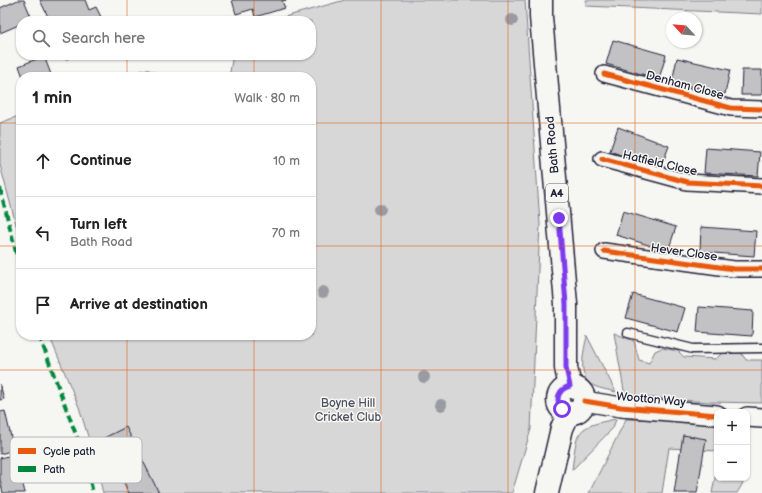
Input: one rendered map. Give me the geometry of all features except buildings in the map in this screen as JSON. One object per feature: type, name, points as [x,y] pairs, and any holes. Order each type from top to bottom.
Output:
[{"type":"main road","name":"Bath Road","points":[[541,0],[541,17],[566,304],[566,368],[574,400]]},
{"type":"main road","points":[[547,493],[562,428],[574,400]]},
{"type":"street","name":"Denham Close","points":[[604,74],[731,108],[762,109]]},
{"type":"street","name":"Hatfield Close","points":[[602,159],[687,182],[762,186]]},
{"type":"street","name":"Hever Close","points":[[604,252],[734,269],[762,269]]},
{"type":"street","name":"Wootton Way","points":[[574,400],[621,407],[714,415]]},
{"type":"street","points":[[750,417],[762,418]]},
{"type":"lane","points":[[628,333],[692,349],[762,348]]},
{"type":"green space","name":"Boyne Hill Cricket Club","points":[[345,0],[525,0],[540,224],[531,429],[512,493],[103,493],[101,483],[142,483],[142,437],[88,437],[79,407],[51,340],[316,340],[316,72],[230,72],[232,60],[316,60],[316,16],[288,16]]},
{"type":"green space","points":[[586,0],[762,0],[762,14],[586,6]]},
{"type":"green space","points":[[146,69],[154,72],[138,72]]},
{"type":"green space","points":[[16,117],[16,224],[0,165],[0,123]]},
{"type":"green space","points":[[614,333],[634,341],[639,360],[649,363],[655,351],[662,348],[678,351],[684,357],[716,359],[723,352],[741,353],[746,360],[762,360],[762,403],[709,402],[625,396]]},
{"type":"green space","points":[[587,336],[616,392],[594,386],[588,382],[585,377],[583,370],[583,356]]},
{"type":"green space","points":[[616,419],[613,428],[572,470],[575,446],[580,432],[593,425]]},
{"type":"green space","points":[[626,419],[714,420],[714,451],[669,448],[662,493],[589,493]]},
{"type":"green space","points":[[714,481],[743,481],[737,493],[712,493]]},
{"type":"marked path","points":[[0,188],[16,252]]},
{"type":"marked path","points":[[41,340],[77,437]]},
{"type":"marked path","points":[[91,483],[93,493]]},
{"type":"cycle path","points":[[604,74],[731,108],[762,109]]},
{"type":"cycle path","points":[[602,159],[687,182],[762,186]]},
{"type":"cycle path","points":[[604,251],[734,269],[762,269]]},
{"type":"cycle path","points":[[584,401],[621,407],[714,415]]},
{"type":"route","points":[[559,218],[566,304],[566,368],[570,386],[562,390],[558,397],[559,405],[562,409]]}]
